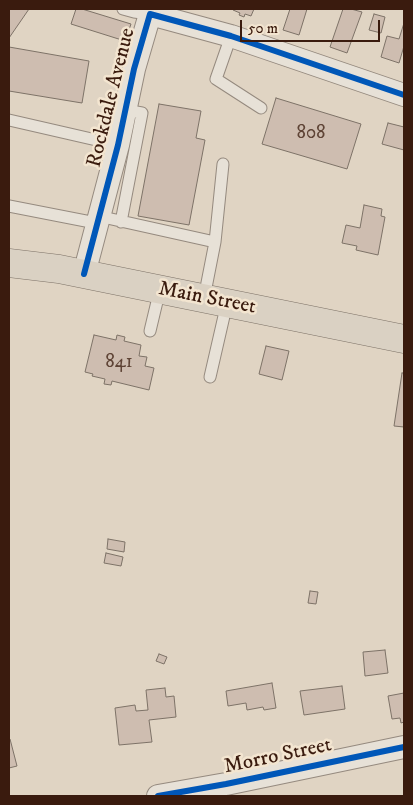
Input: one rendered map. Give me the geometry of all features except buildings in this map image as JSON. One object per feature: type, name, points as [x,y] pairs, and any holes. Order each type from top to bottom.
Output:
[{"type":"main road","name":"Main Street","points":[[9,263],[84,274],[404,339]]},
{"type":"street","name":"Rockdale Avenue","points":[[84,274],[118,144],[134,69],[151,12],[231,36],[404,95]]},
{"type":"street","name":"Morro Street","points":[[158,796],[230,790],[404,747]]},
{"type":"lane","points":[[123,9],[134,12],[151,12]]},
{"type":"lane","points":[[231,36],[216,79],[261,108]]},
{"type":"lane","points":[[121,222],[142,113],[124,110]]},
{"type":"lane","points":[[9,120],[118,144]]},
{"type":"lane","points":[[210,377],[216,301],[215,242],[223,164]]},
{"type":"lane","points":[[9,206],[121,222],[215,242]]},
{"type":"lane","points":[[150,331],[160,289]]},
{"type":"cycle path","points":[[84,274],[118,145],[134,69],[150,14],[231,36],[404,95]]},
{"type":"cycle path","points":[[158,796],[226,784],[404,747]]}]
